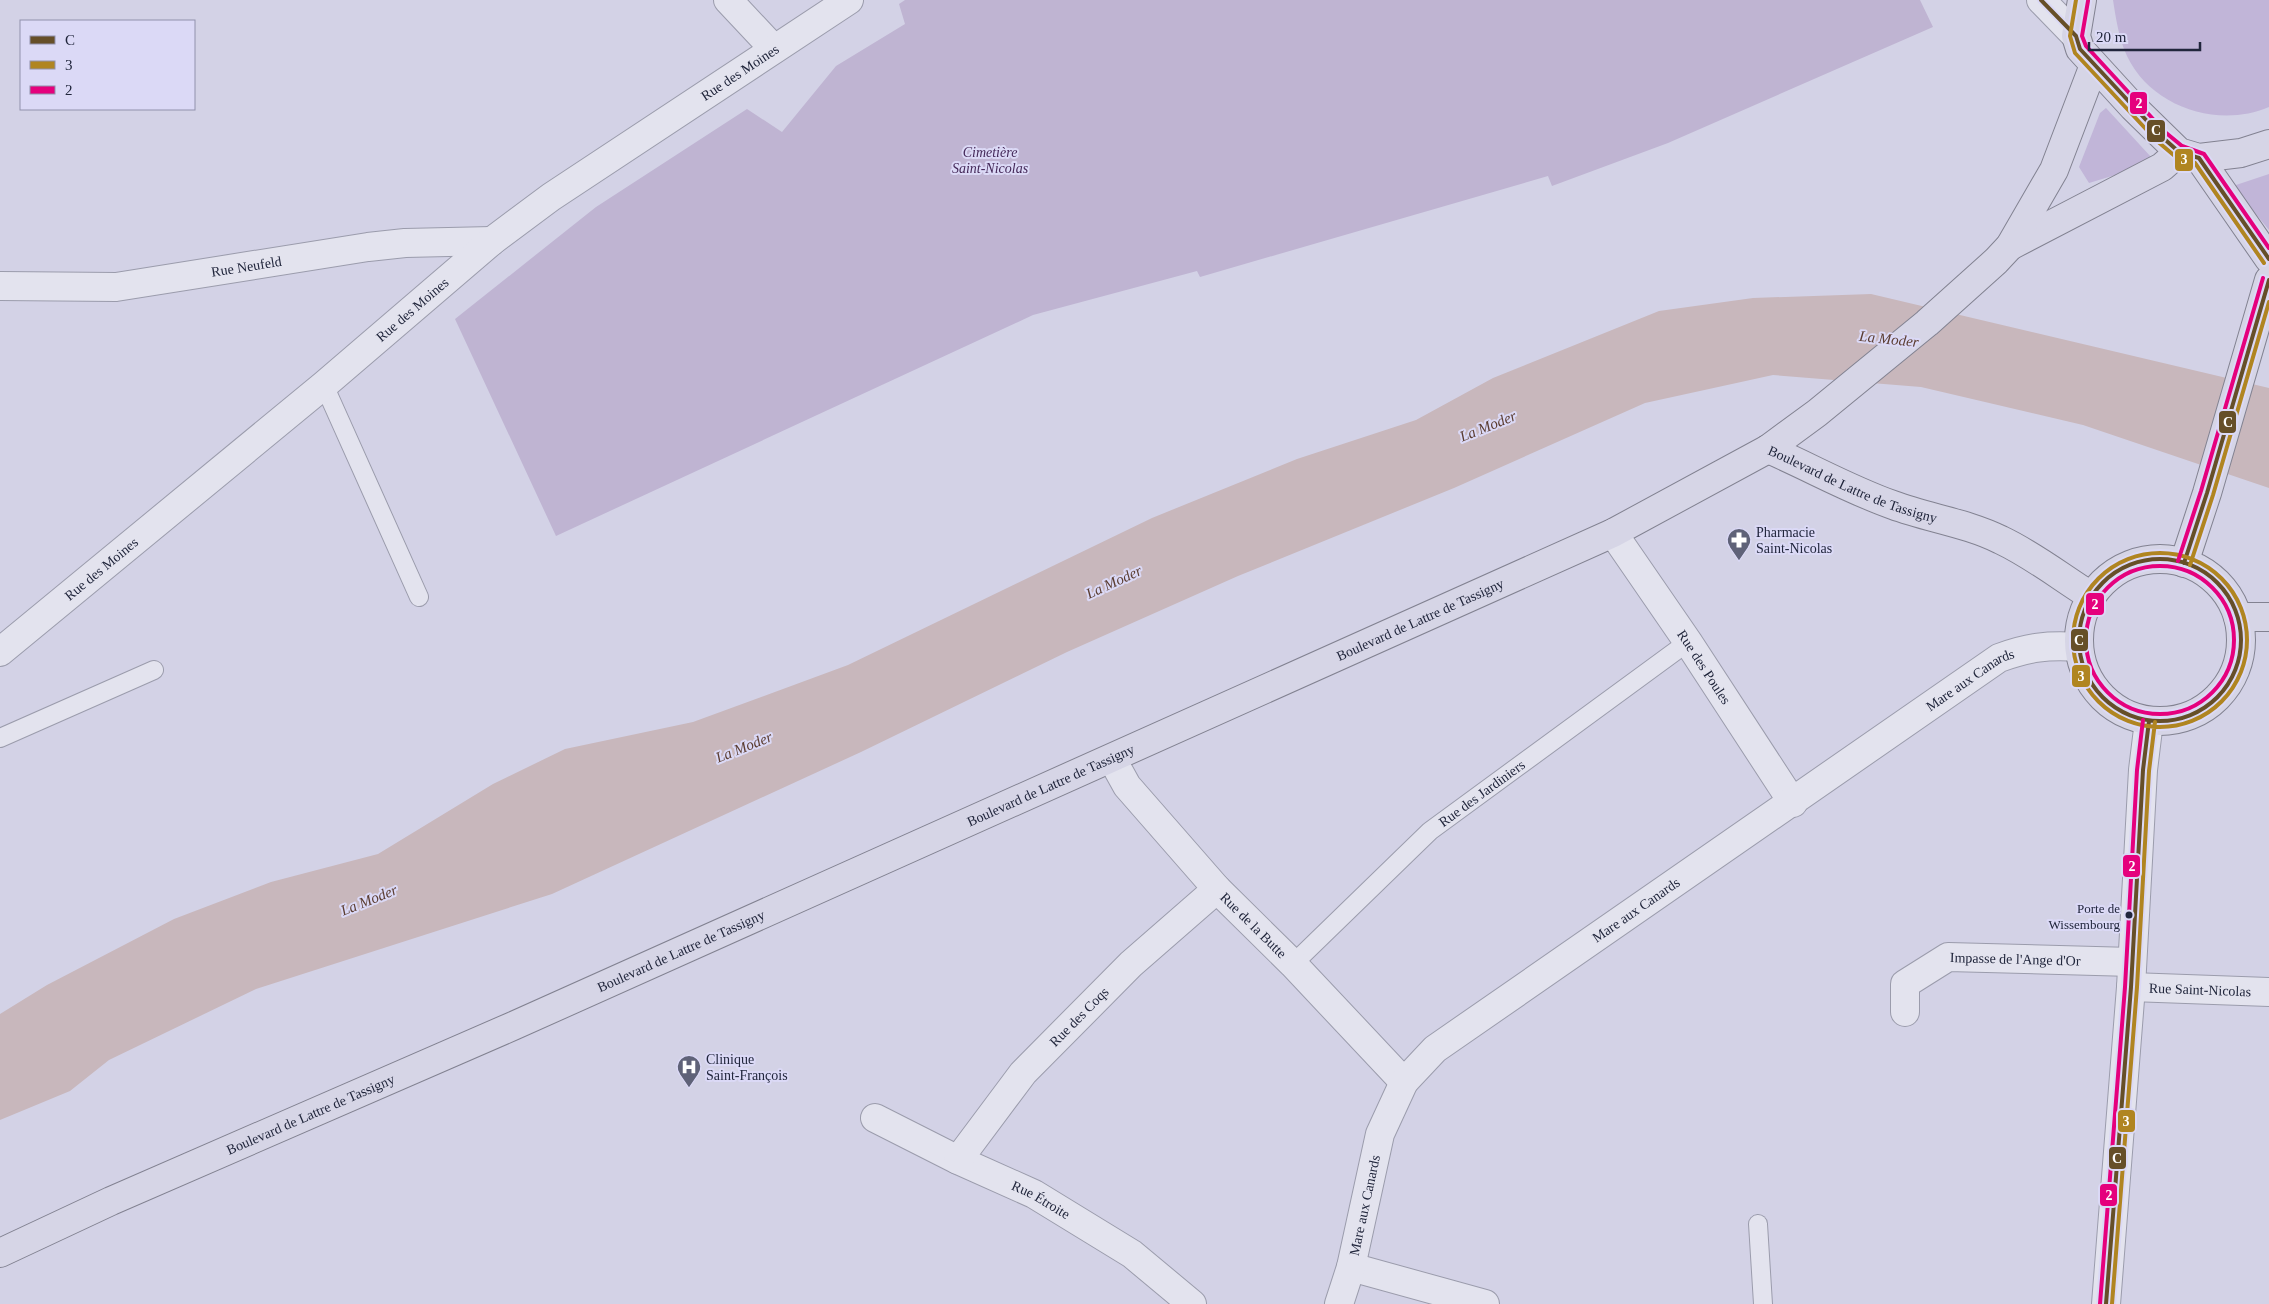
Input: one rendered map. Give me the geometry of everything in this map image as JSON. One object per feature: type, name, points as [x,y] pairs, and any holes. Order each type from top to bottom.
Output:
[{"type":"main road","points":[[2082,0],[2076,36],[2080,49],[2133,107],[2189,155],[2269,259]]},
{"type":"main road","points":[[2003,253],[2054,170],[2094,65]]},
{"type":"main road","points":[[1768,449],[1817,413],[1926,323],[2003,253],[2162,167],[2189,155],[2241,153],[2269,144]]},
{"type":"main road","points":[[2184,563],[2207,493],[2269,280]]},
{"type":"main road","name":"Boulevard de Lattre de Tassigny","points":[[0,1252],[111,1201],[513,1026],[1112,759],[1613,533],[1768,449],[1825,474],[1867,496],[1898,507],[1970,527],[2002,540],[2091,596]]},
{"type":"main road","points":[[2158,559],[2184,563],[2208,575],[2226,593],[2238,617],[2241,644],[2236,670],[2222,693],[2201,710],[2176,720],[2149,721],[2122,713],[2100,696],[2085,673],[2078,647],[2079,629],[2091,596],[2109,577],[2132,564],[2158,559]]},
{"type":"main road","points":[[2238,617],[2269,617]]},
{"type":"street","points":[[728,0],[774,49]]},
{"type":"street","name":"Rue des Moines","points":[[0,652],[324,385],[492,241],[551,197],[849,0]]},
{"type":"street","points":[[2041,0],[2076,36]]},
{"type":"street","name":"Rue Neufeld","points":[[0,286],[116,287],[368,247],[405,243],[492,241]]},
{"type":"street","name":"Rue des Poules","points":[[1613,533],[1688,642],[1793,803]]},
{"type":"street","name":"Mare aux Canards","points":[[1339,1304],[1351,1267],[1380,1134],[1404,1082],[1435,1049],[1793,803],[1999,658],[2018,651],[2046,645],[2078,647]]},
{"type":"street","points":[[2106,1304],[2131,974],[2143,770],[2149,721]]},
{"type":"street","name":"Rue de la Butte","points":[[1112,759],[1127,786],[1217,889],[1293,964],[1404,1082]]},
{"type":"street","name":"Rue des Coqs","points":[[958,1160],[1023,1074],[1131,964],[1217,889]]},
{"type":"street","name":"Impasse de l'Ange d'Or","points":[[1905,1012],[1905,984],[1948,957],[2131,974]]},
{"type":"street","name":"Rue Saint-Nicolas","points":[[2131,974],[2269,992]]},
{"type":"street","name":"Rue Étroite","points":[[875,1118],[958,1160],[1034,1194],[1132,1254],[1192,1304]]},
{"type":"street","points":[[1351,1267],[1478,1303]]},
{"type":"lane","points":[[324,385],[419,597]]},
{"type":"lane","name":"Rue des Jardiniers","points":[[1293,964],[1430,831],[1688,642]]},
{"type":"lane","points":[[0,738],[154,670]]},
{"type":"lane","points":[[1758,1224],[1763,1304]]},
{"type":"shaded area","points":[[2113,0],[2269,0],[2269,107],[2249,113],[2229,115],[2208,114],[2188,109],[2152,89],[2138,74],[2127,56],[2120,36]]},
{"type":"shaded area","points":[[2106,108],[2151,157],[2148,165],[2089,183],[2079,167],[2100,113]]},
{"type":"shaded area","points":[[2269,174],[2269,230],[2233,186]]},
{"type":"green space","name":"Cimetière Saint-Nicolas","points":[[905,0],[1920,0],[1933,27],[1668,143],[1552,186],[1548,176],[1200,277],[1197,271],[1033,315],[556,536],[455,319],[596,207],[747,109],[782,132],[836,66],[905,24],[899,4]]},
{"type":"water","name":"La Moder","points":[[1871,294],[2269,388],[2269,488],[2083,425],[1921,387],[1773,375],[1645,403],[1454,488],[1238,576],[1067,652],[861,752],[552,894],[256,989],[109,1060],[70,1091],[0,1120],[0,1014],[47,985],[174,919],[271,882],[378,854],[493,784],[565,749],[693,722],[848,665],[1152,518],[1297,459],[1416,420],[1493,378],[1659,311],[1753,298]]},
{"type":"transit line","name":"C","points":[[2041,0],[2076,36],[2080,49],[2161,136],[2179,152],[2199,158],[2269,259]]},
{"type":"transit line","name":"3","points":[[2076,0],[2070,36],[2075,53],[2157,141],[2176,157],[2195,163],[2264,263]]},
{"type":"transit line","name":"2","points":[[2088,1],[2082,36],[2086,46],[2165,132],[2182,146],[2204,154],[2269,248]]},
{"type":"transit line","name":"2","points":[[2178,561],[2201,491],[2263,278]]},
{"type":"transit line","name":"C","points":[[2184,563],[2207,493],[2269,280]]},
{"type":"transit line","name":"3","points":[[2190,565],[2213,495],[2269,302]]},
{"type":"transit line","name":"3","points":[[2151,553],[2169,553],[2201,563],[2227,585],[2237,599],[2243,615],[2247,640],[2247,649],[2237,681],[2215,707],[2201,717],[2185,723],[2169,727],[2151,727],[2119,717],[2093,695],[2083,681],[2077,665],[2073,649],[2073,631],[2083,599],[2105,573],[2119,563],[2135,557],[2151,553]]},
{"type":"transit line","name":"C","points":[[2160,559],[2191,565],[2217,583],[2235,609],[2241,640],[2235,671],[2217,697],[2191,715],[2160,721],[2129,715],[2103,697],[2085,671],[2079,640],[2085,609],[2103,583],[2129,565],[2160,559]]},
{"type":"transit line","name":"2","points":[[2160,566],[2175,567],[2188,571],[2213,587],[2229,612],[2233,625],[2234,640],[2233,655],[2229,668],[2213,693],[2188,709],[2175,713],[2160,714],[2145,713],[2132,709],[2107,693],[2091,668],[2087,655],[2086,640],[2087,625],[2091,612],[2107,587],[2132,571],[2145,567],[2160,566]]},
{"type":"transit line","name":"2","points":[[2100,1304],[2125,987],[2137,770],[2143,720]]},
{"type":"transit line","name":"C","points":[[2106,1304],[2131,987],[2143,770],[2149,721]]},
{"type":"transit line","name":"3","points":[[2112,1304],[2137,987],[2149,771],[2155,722]]},
{"type":"place","name":"Pharmacie Saint-Nicolas","points":[[1739,561]]},
{"type":"place","name":"Porte de Wissembourg","points":[[2129,915]]},
{"type":"place","name":"Clinique Saint-François","points":[[689,1088]]}]
